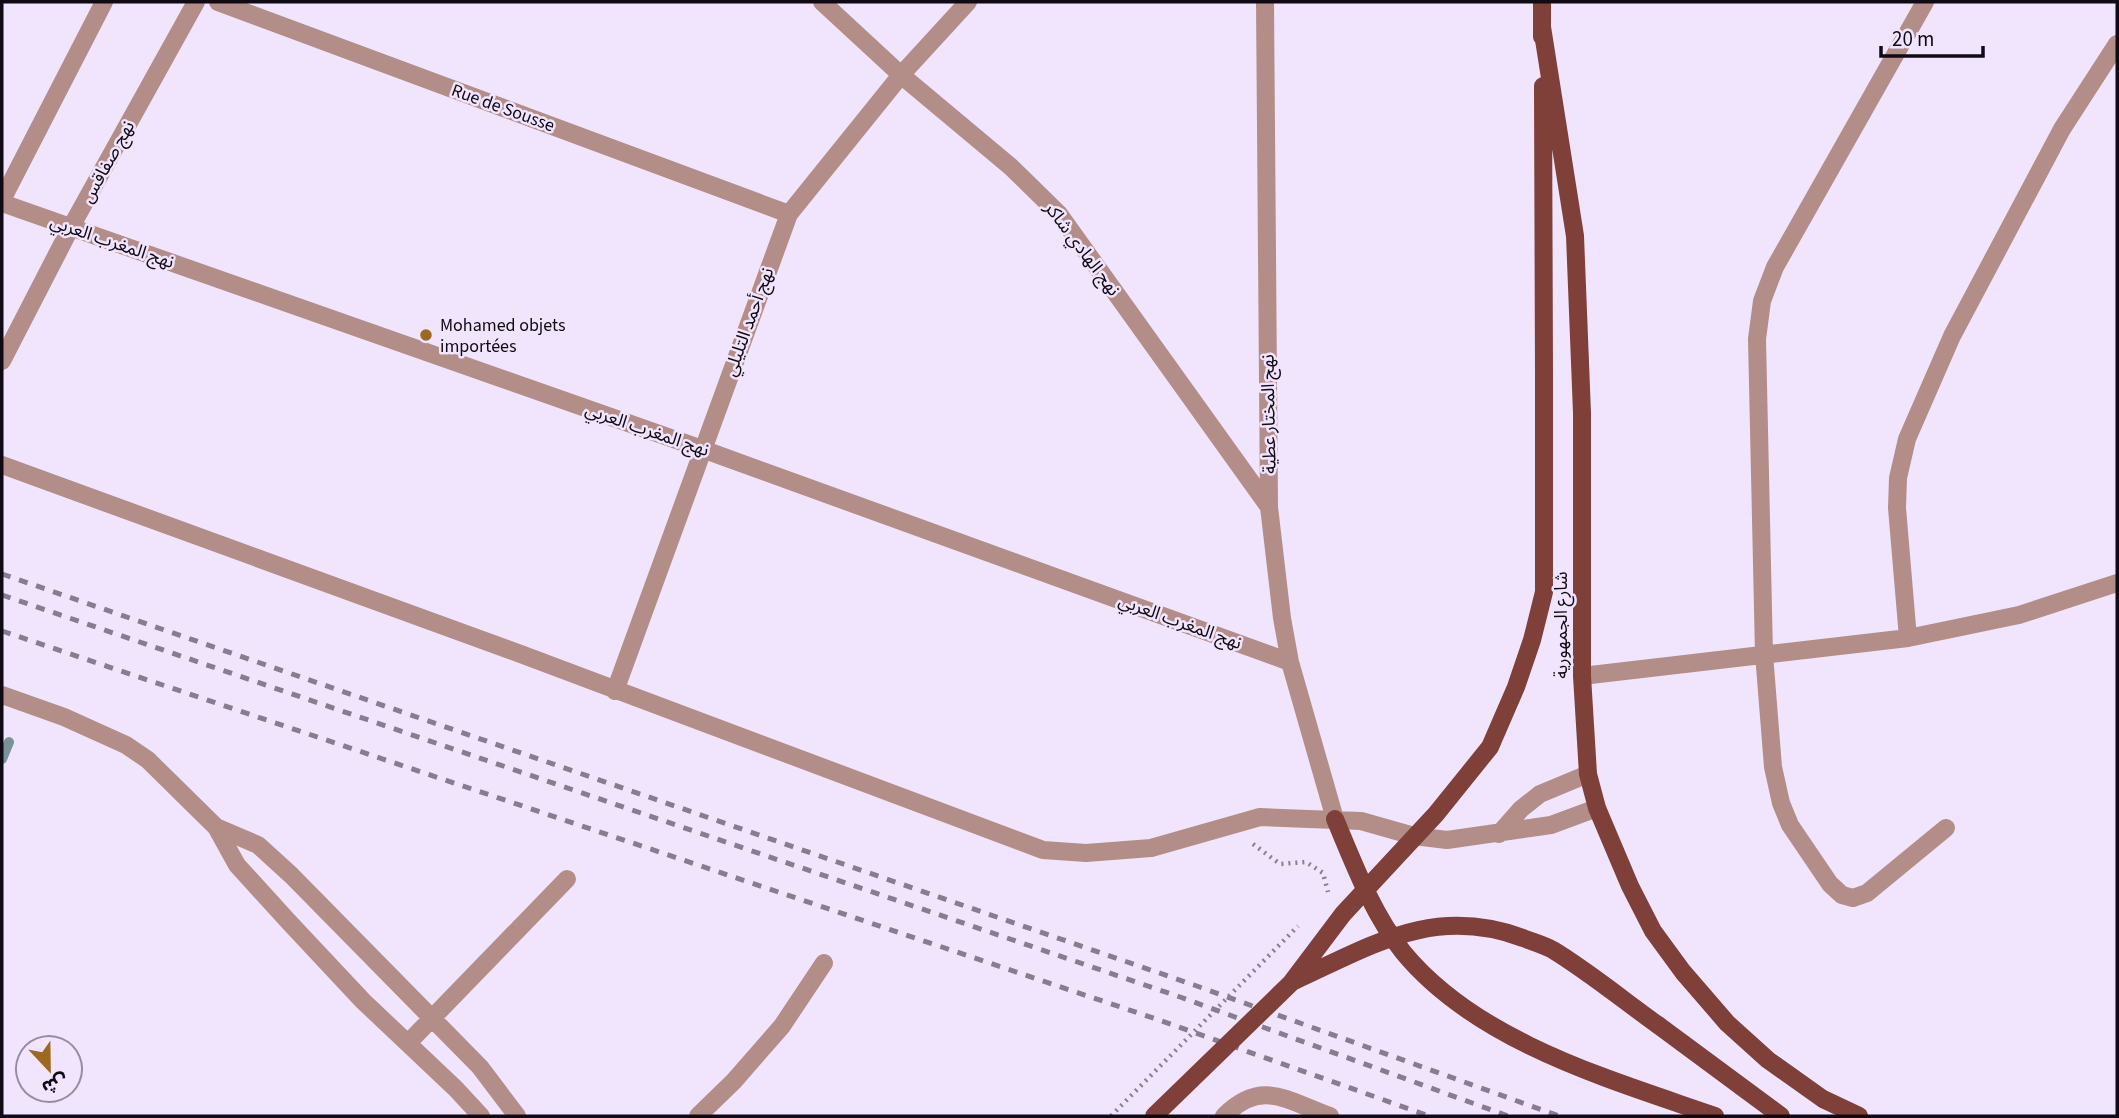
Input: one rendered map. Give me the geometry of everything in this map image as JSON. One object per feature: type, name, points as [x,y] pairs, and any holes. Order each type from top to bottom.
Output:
[{"type":"main road","points":[[1154,1116],[1291,983],[1343,914],[1436,814],[1490,747],[1516,687],[1544,592],[1542,2]]},
{"type":"main road","name":"شارع الجمهورية","points":[[1542,27],[1575,236],[1582,413],[1582,676],[1588,774],[1597,808],[1630,886],[1653,931],[1700,992],[1727,1023],[1768,1060],[1823,1099],[1859,1116]]},
{"type":"main road","points":[[1335,819],[1378,914],[1404,952],[1460,1004],[1517,1039],[1578,1068],[1715,1116]]},
{"type":"main road","points":[[1291,983],[1358,951],[1402,934],[1444,926],[1475,925],[1508,933],[1551,949],[1781,1116]]},
{"type":"street","points":[[2,202],[104,2]]},
{"type":"street","name":"نهج صفاقس","points":[[2,361],[71,227],[196,2]]},
{"type":"street","name":"Rue de Sousse","points":[[218,2],[789,214]]},
{"type":"street","name":"نهج الهادي شاكر","points":[[822,2],[901,75],[1011,167],[1059,214],[1269,507]]},
{"type":"street","name":"نهج أحمد التليلي","points":[[615,691],[789,214],[901,75],[968,2]]},
{"type":"street","name":"نهج المختار عطية","points":[[1265,2],[1269,507],[1290,662],[1335,819]]},
{"type":"street","points":[[1925,2],[1775,267],[1762,301],[1757,339],[1764,654],[1773,767],[1781,803],[1790,825],[1830,884],[1842,895],[1853,898],[1867,893],[1946,828]]},
{"type":"street","points":[[1908,638],[1897,508],[1898,478],[1907,439],[1952,336],[2055,141],[2117,44]]},
{"type":"street","name":"نهج المغرب العربي","points":[[2,202],[702,449],[1290,662]]},
{"type":"street","points":[[2,465],[518,653],[1043,850],[1086,853],[1151,848],[1260,817],[1362,821],[1413,836],[1447,840],[1551,825],[1597,808]]},
{"type":"street","points":[[1582,676],[1908,638],[2019,615],[2117,583]]},
{"type":"street","points":[[2,695],[64,717],[126,745],[148,760],[216,827],[237,865],[363,1001],[481,1116]]},
{"type":"street","points":[[1499,834],[1521,809],[1540,794],[1588,774]]},
{"type":"street","points":[[216,827],[258,845],[341,924],[480,1067],[517,1116]]},
{"type":"street","points":[[408,1043],[567,879]]},
{"type":"street","points":[[698,1116],[734,1081],[782,1026],[824,963]]},
{"type":"street","points":[[1224,1116],[1236,1104],[1266,1093],[1330,1116]]},
{"type":"path","points":[[1260,817],[1252,844],[1280,864],[1306,862],[1324,873],[1328,895]]},
{"type":"path","points":[[1111,1116],[1300,924]]},
{"type":"waterway","points":[[2,759],[9,742]]},
{"type":"railway","points":[[2,574],[1194,985],[1559,1116]]},
{"type":"railway","points":[[2,595],[1180,997],[1508,1116]]},
{"type":"railway","points":[[2,631],[1159,1020],[1429,1116]]},
{"type":"place","name":"Mohamed objets importées","points":[[426,335]]}]
